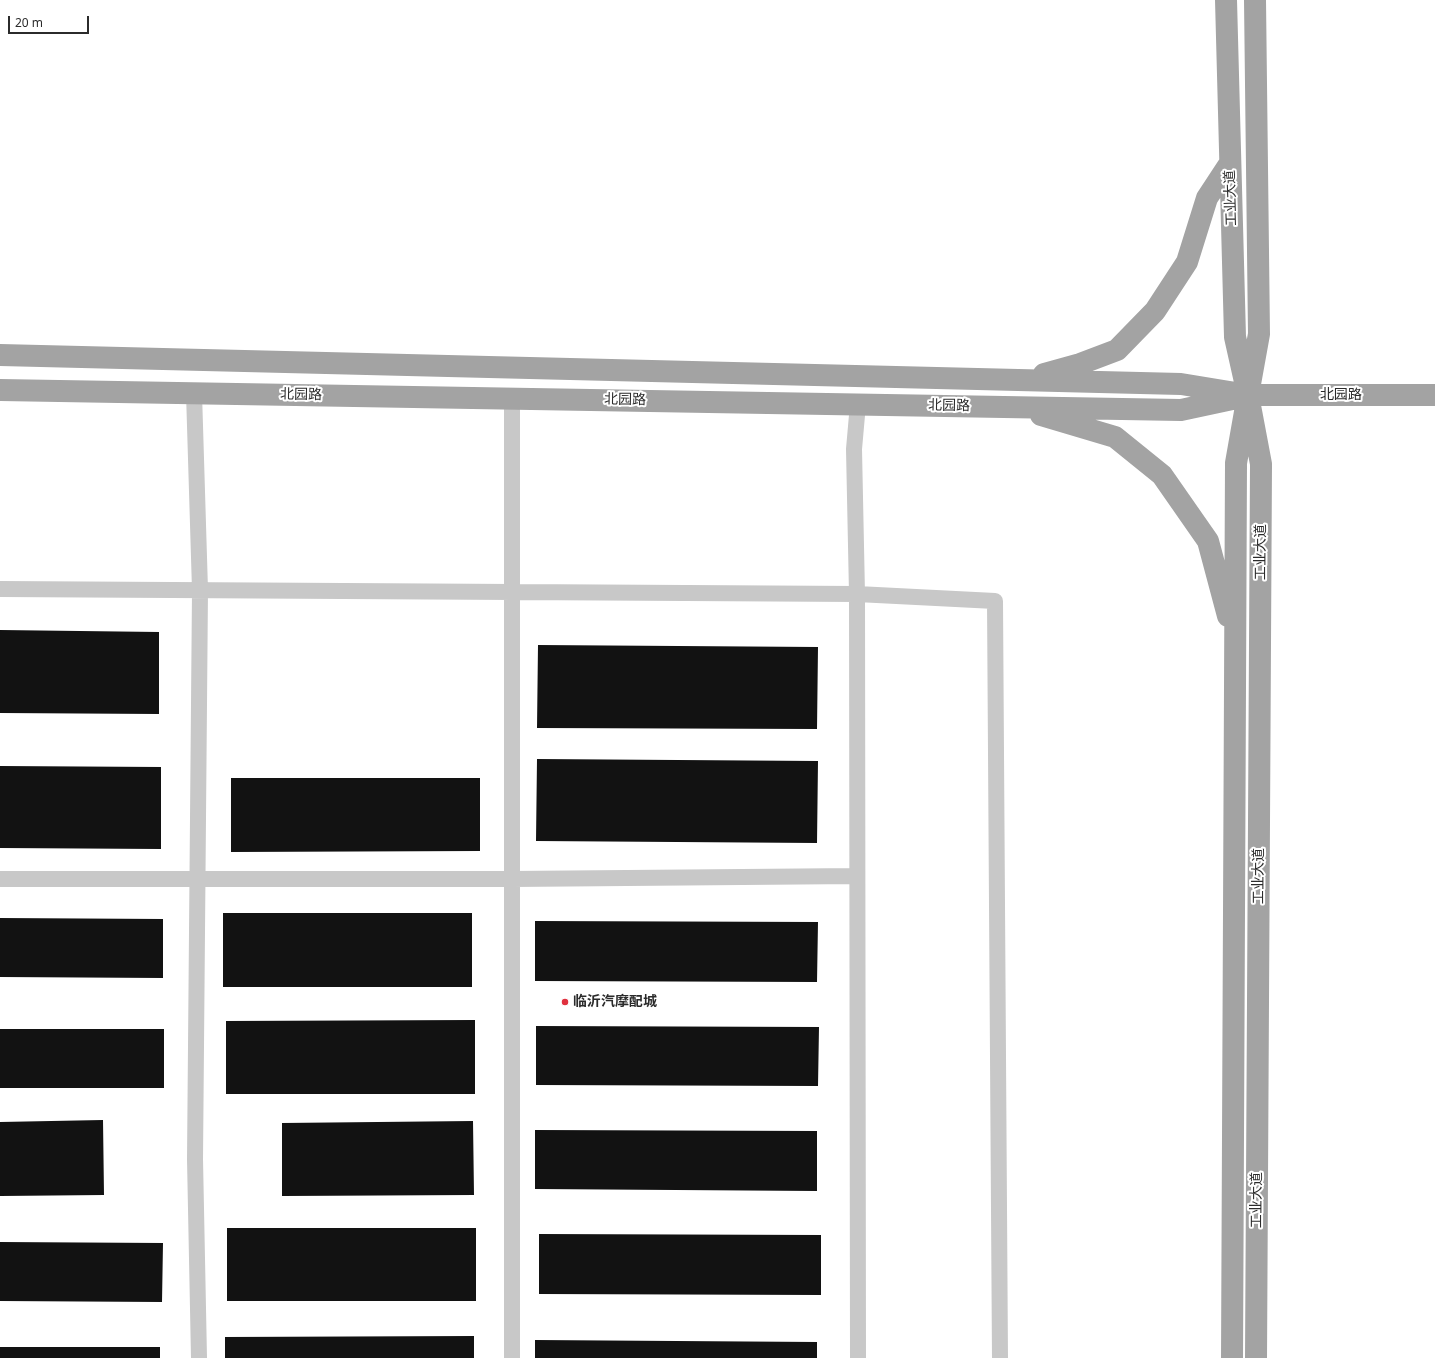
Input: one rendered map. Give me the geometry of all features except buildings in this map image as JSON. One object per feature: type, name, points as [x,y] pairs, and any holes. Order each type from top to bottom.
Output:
[{"type":"main road","name":"工业大道","points":[[1226,0],[1235,337],[1261,464],[1256,1358]]},
{"type":"main road","name":"工业大道","points":[[1232,1358],[1236,463],[1259,334],[1255,0]]},
{"type":"main road","points":[[1020,380],[1080,364],[1117,350],[1155,311],[1187,262],[1207,198],[1230,163]]},
{"type":"main road","name":"北园路","points":[[0,355],[1181,384],[1248,395],[1435,395]]},
{"type":"main road","name":"北园路","points":[[0,390],[1181,410],[1248,395]]},
{"type":"main road","points":[[1015,407],[1115,437],[1162,475],[1208,541],[1235,646]]},
{"type":"lane","points":[[194,393],[200,590],[195,1159],[199,1358]]},
{"type":"lane","points":[[512,398],[512,1358]]},
{"type":"lane","points":[[858,404],[854,449],[857,594],[858,1358]]},
{"type":"lane","points":[[0,589],[857,594],[995,600],[1000,1358]]},
{"type":"lane","points":[[0,879],[512,879],[858,876]]},
{"type":"place","name":"临沂汽摩配城","points":[[565,1002]]}]
